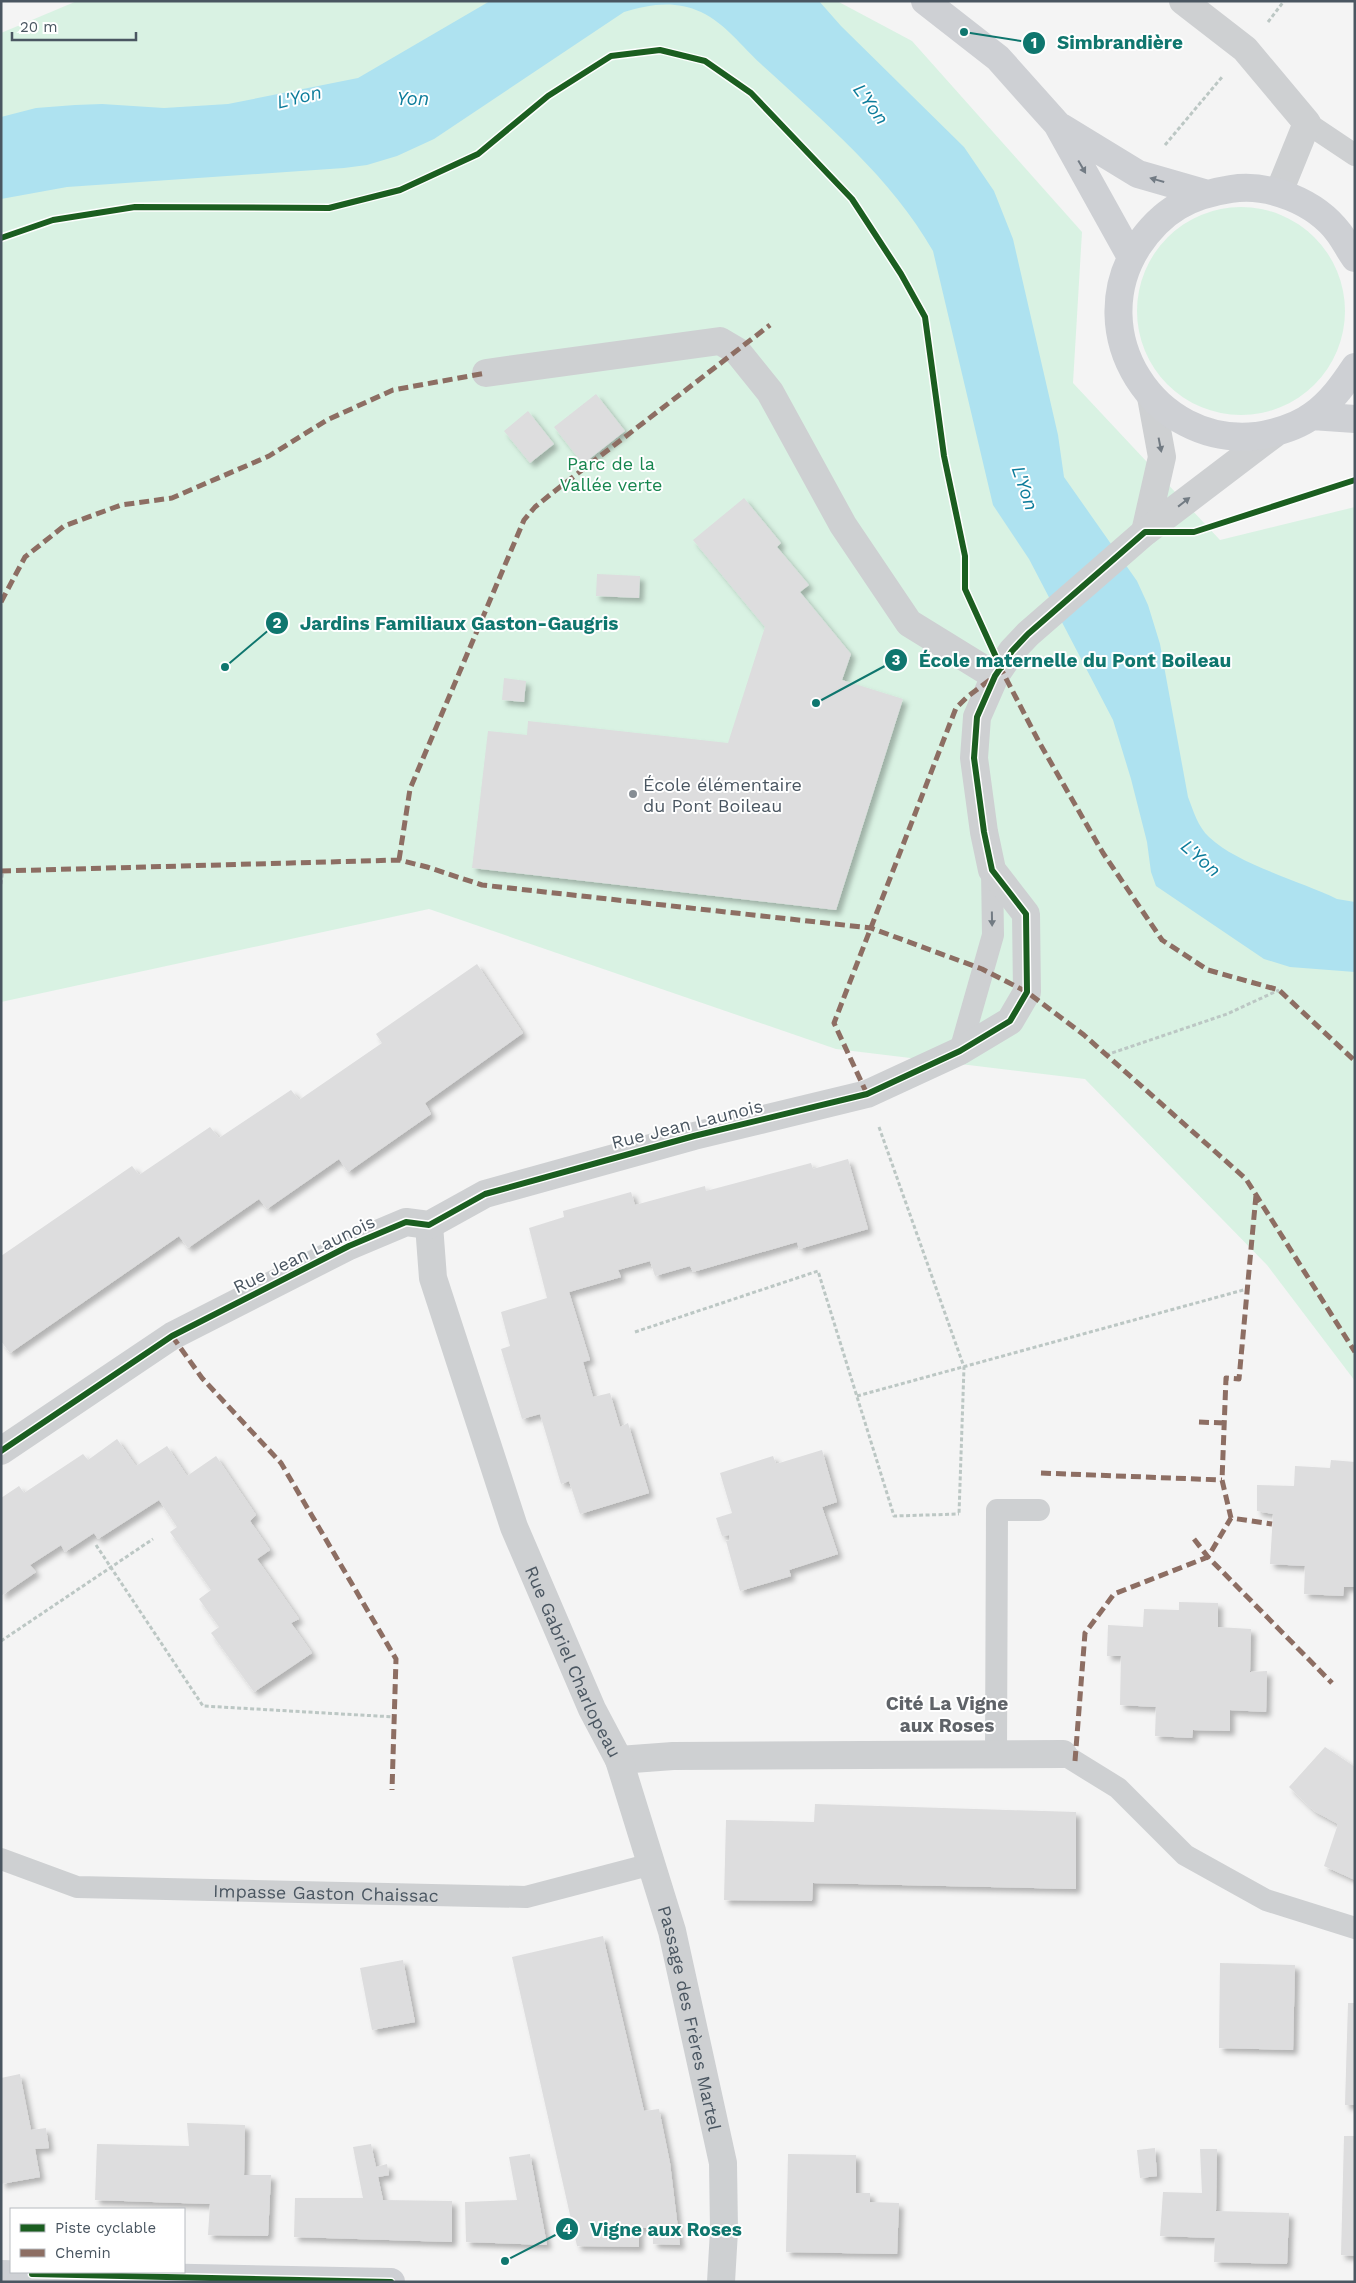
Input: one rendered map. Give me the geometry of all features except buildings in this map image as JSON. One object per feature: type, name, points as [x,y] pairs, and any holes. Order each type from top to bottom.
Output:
[{"type":"street","points":[[925,1],[998,58],[1057,124],[1131,257]]},
{"type":"street","points":[[1183,1],[1246,49],[1307,123],[1279,192]]},
{"type":"street","points":[[1057,124],[1138,174],[1204,193]]},
{"type":"street","points":[[1274,434],[1240,437],[1208,432],[1177,419],[1151,397],[1130,366],[1119,330],[1120,292],[1131,257],[1149,229],[1174,207],[1204,193],[1242,187],[1279,192],[1311,207],[1338,231],[1355,258]]},
{"type":"street","points":[[486,373],[720,341],[737,351],[770,392],[843,525],[909,623],[995,676]]},
{"type":"street","points":[[992,870],[984,832],[974,758],[977,717],[995,676],[1012,651],[1028,634],[1145,532],[1274,434],[1312,416],[1337,394],[1355,367]]},
{"type":"street","points":[[1145,532],[1162,457],[1151,397]]},
{"type":"street","points":[[1312,416],[1355,419]]},
{"type":"street","name":"Rue Jean Launois","points":[[1,1450],[172,1336],[349,1246],[406,1222],[430,1225],[485,1194],[694,1136],[867,1094],[960,1051],[1010,1021],[1027,992],[1026,914],[992,870]]},
{"type":"street","name":"Rue Gabriel Charlopeau","points":[[430,1225],[433,1278],[514,1527],[592,1709],[619,1760],[673,1756],[996,1756],[1063,1754]]},
{"type":"street","name":"Passage des Frères Martel","points":[[619,1760],[672,1931],[723,2163],[724,2231],[721,2282]]},
{"type":"street","points":[[1,2274],[391,2282]]},
{"type":"lane","points":[[1307,123],[1355,155]]},
{"type":"lane","points":[[960,1051],[993,936],[992,870]]},
{"type":"lane","points":[[996,1756],[997,1510],[1039,1510]]},
{"type":"lane","points":[[1063,1754],[1118,1788],[1185,1855],[1266,1900],[1355,1928]]},
{"type":"lane","name":"Impasse Gaston Chaissac","points":[[1,1859],[77,1887],[526,1897],[652,1864]]},
{"type":"path","points":[[1164,146],[1246,49]]},
{"type":"path","points":[[1,884],[3,871]]},
{"type":"path","points":[[1106,1055],[1227,1014],[1279,990]]},
{"type":"path","points":[[867,1094],[964,1367],[958,1514]]},
{"type":"path","points":[[635,1332],[818,1271],[894,1516],[958,1514],[998,1517]]},
{"type":"path","points":[[857,1396],[1247,1289]]},
{"type":"path","points":[[1,1641],[153,1538]]},
{"type":"path","points":[[96,1546],[204,1706],[395,1717]]},
{"type":"green space","name":"Parc de la Vallée verte","points":[[77,1],[837,1],[912,41],[1082,232],[1073,383],[1220,540],[1355,507],[1355,1381],[1267,1265],[1085,1079],[836,1049],[429,909],[1,1002],[1,33]]},
{"type":"green space","points":[[1241,207],[1261,209],[1281,215],[1307,231],[1321,245],[1337,271],[1343,291],[1345,311],[1343,331],[1337,351],[1321,377],[1307,391],[1281,407],[1261,413],[1241,415],[1221,413],[1201,407],[1175,391],[1161,377],[1145,351],[1139,331],[1137,311],[1139,291],[1145,271],[1161,245],[1175,231],[1201,215],[1221,209]]},
{"type":"water","name":"Yon","points":[[490,1],[819,1],[841,26],[964,147],[994,191],[1013,239],[1058,435],[1064,477],[1137,581],[1148,605],[1160,644],[1188,797],[1196,818],[1209,837],[1236,856],[1337,899],[1355,902],[1355,972],[1290,967],[1264,959],[1156,886],[1151,872],[1147,842],[1131,779],[1113,720],[1029,559],[993,505],[933,251],[916,224],[876,174],[832,129],[726,29],[710,17],[691,8],[672,5],[653,5],[624,12],[434,139],[397,156],[367,165],[67,187],[1,199],[1,117],[36,108],[75,105],[102,104],[164,108],[228,104],[358,78]]},
{"type":"marked path","points":[[399,860],[410,789],[524,520],[535,507],[551,494],[770,325]]},
{"type":"marked path","points":[[1,602],[25,557],[64,526],[121,505],[172,498],[269,456],[327,420],[393,390],[486,373]]},
{"type":"marked path","points":[[999,665],[1039,742],[1103,853],[1162,940],[1208,970],[1279,990],[1355,1061]]},
{"type":"marked path","points":[[867,1094],[834,1023],[956,708],[991,679]]},
{"type":"marked path","points":[[1,871],[399,860],[482,885],[871,928],[982,969],[1027,992],[1084,1035],[1246,1179],[1355,1352]]},
{"type":"marked path","points":[[1256,1195],[1239,1379],[1226,1378],[1222,1480],[1231,1518],[1272,1524]]},
{"type":"marked path","points":[[172,1336],[202,1378],[281,1463],[396,1659],[392,1790]]},
{"type":"marked path","points":[[1199,1422],[1225,1423]]},
{"type":"marked path","points":[[1041,1473],[1222,1480]]},
{"type":"marked path","points":[[1075,1761],[1085,1633],[1114,1594],[1208,1557],[1231,1518]]},
{"type":"marked path","points":[[1194,1539],[1208,1557],[1332,1683]]},
{"type":"cycle path","points":[[1,238],[53,220],[135,207],[329,208],[400,190],[478,154],[548,96],[611,56],[660,50],[705,61],[751,93],[852,199],[901,274],[925,317],[944,456],[965,556],[965,589],[1001,668]]},
{"type":"cycle path","points":[[1,1451],[172,1336],[349,1246],[406,1222],[429,1225],[485,1194],[694,1136],[867,1094],[960,1051],[1010,1021],[1027,992],[1026,914],[992,870],[984,832],[974,758],[977,717],[995,676],[1012,651],[1028,634],[1145,532],[1194,532],[1355,480]]},
{"type":"cycle path","points":[[32,2274],[391,2282]]},
{"type":"place","name":"Simbrandière","points":[[964,32]]},
{"type":"place","name":"Jardins Familiaux Gaston-Gaugris","points":[[225,667]]},
{"type":"place","name":"École maternelle du Pont Boileau","points":[[816,703]]},
{"type":"place","name":"École élémentaire du Pont Boileau","points":[[633,794]]},
{"type":"place","name":"Vigne aux Roses","points":[[505,2261]]},
{"type":"district","name":"Cité La Vigne aux Roses","points":[[947,1714]]},
{"type":"water label","name":"L'Yon","points":[[299,97]]},
{"type":"water label","name":"L'Yon","points":[[871,104]]},
{"type":"water label","name":"L'Yon","points":[[1025,488]]},
{"type":"water label","name":"L'Yon","points":[[1201,858]]}]
